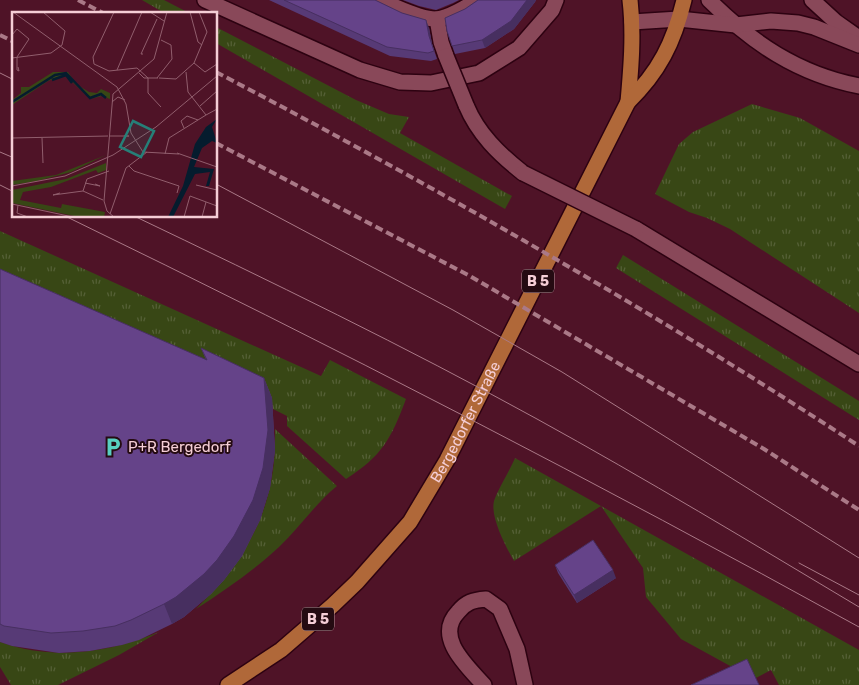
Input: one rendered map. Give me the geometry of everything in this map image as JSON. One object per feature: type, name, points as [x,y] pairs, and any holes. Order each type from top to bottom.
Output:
[{"type":"main road","points":[[205,0],[360,70],[400,82],[431,83],[479,73],[519,48],[552,10],[556,0]]},
{"type":"main road","points":[[380,0],[408,12],[436,19],[454,13],[476,0]]},
{"type":"main road","name":"Bergedorfer Straße","points":[[628,102],[632,58],[630,0]]},
{"type":"main road","name":"Bergedorfer Straße","points":[[228,685],[281,650],[327,611],[357,582],[410,522],[447,460],[628,102],[644,86],[659,66],[669,47],[680,19],[684,0]]},
{"type":"main road","points":[[709,0],[736,25],[777,55],[804,70],[837,82],[859,86]]},
{"type":"main road","points":[[812,0],[836,22],[859,39]]},
{"type":"main road","points":[[436,19],[441,42],[472,120],[503,158],[523,173],[636,229],[859,364]]},
{"type":"main road","points":[[632,22],[680,19],[736,25],[771,21],[798,23],[814,26],[859,45]]},
{"type":"main road","points":[[484,685],[456,652],[449,634],[454,616],[460,609],[468,602],[486,599],[500,609],[517,649],[525,685]]},
{"type":"green space","points":[[142,0],[164,0],[187,12],[163,12]]},
{"type":"green space","points":[[218,28],[356,100],[389,114],[409,117],[400,133],[512,196],[505,209],[218,44]]},
{"type":"green space","points":[[752,104],[800,118],[859,151],[859,313],[730,229],[689,212],[655,194],[679,144],[693,132]]},
{"type":"green space","points":[[0,231],[321,376],[330,360],[406,399],[390,436],[377,454],[346,479],[287,426],[287,416],[273,409],[271,398],[0,294]]},
{"type":"green space","points":[[623,255],[859,401],[859,420],[616,268]]},
{"type":"green space","points":[[275,429],[337,486],[321,500],[286,540],[269,556],[239,580],[196,609],[231,569],[245,549],[256,528],[265,506],[271,482]]},
{"type":"green space","points":[[515,458],[601,506],[514,561],[496,523],[493,508],[494,501]]},
{"type":"green space","points":[[601,506],[859,650],[859,685],[779,685],[771,670],[754,679],[681,639],[646,597],[643,568]]},
{"type":"green space","points":[[159,632],[119,655],[58,685],[11,685],[0,667],[0,642],[40,651],[80,652],[120,645]]},
{"type":"building","points":[[284,0],[375,0],[402,13],[426,20],[434,51],[428,53],[387,47]]},
{"type":"building","points":[[478,0],[527,0],[511,21],[482,40],[452,46],[445,18],[465,9]]},
{"type":"building","name":"P+R Bergedorf","points":[[0,269],[207,360],[201,348],[264,378],[268,430],[263,468],[253,500],[234,536],[217,560],[204,574],[176,597],[115,626],[51,633],[0,624]]},
{"type":"building","points":[[593,540],[613,570],[574,595],[555,565]]},
{"type":"building","points":[[747,659],[759,685],[691,685]]},
{"type":"tram line","points":[[0,73],[12,79]]},
{"type":"tram line","points":[[0,152],[12,157]]},
{"type":"tram line","points":[[0,185],[12,191]]},
{"type":"tram line","points":[[218,185],[453,310],[562,372],[859,558]]},
{"type":"tram line","points":[[69,218],[465,416],[663,520],[859,627]]},
{"type":"tram line","points":[[138,218],[337,315],[488,392],[659,488],[859,607]]},
{"type":"tram line","points":[[799,563],[859,595]]},
{"type":"railway","points":[[78,0],[101,12]]},
{"type":"railway","points":[[0,35],[12,41]]},
{"type":"railway","points":[[218,73],[380,160],[542,251],[702,346],[859,446]]},
{"type":"railway","points":[[218,144],[470,276],[764,449],[859,510]]},
{"type":"place","name":"P+R Bergedorf","points":[[113,447]]}]
